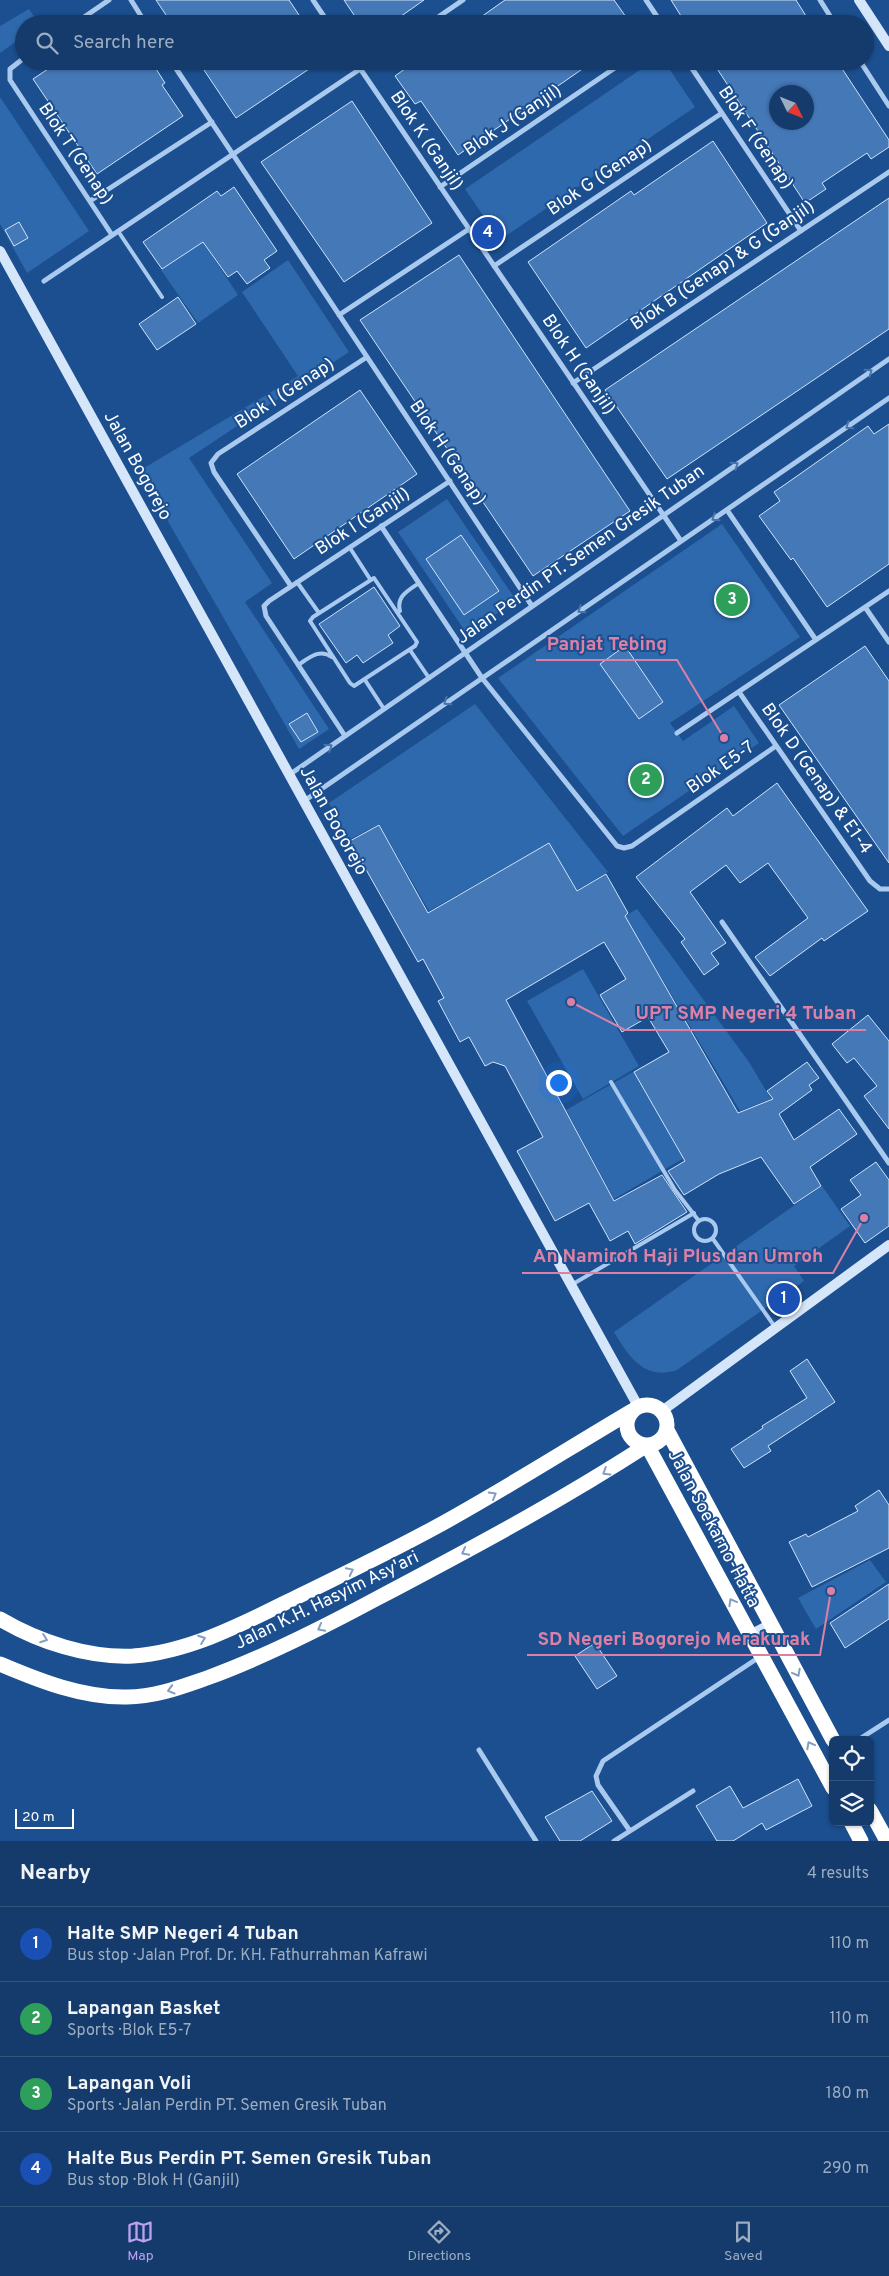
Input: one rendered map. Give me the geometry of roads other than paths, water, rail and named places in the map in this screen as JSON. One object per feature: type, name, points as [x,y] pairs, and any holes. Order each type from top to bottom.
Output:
[{"type":"highway","points":[[651,1405],[662,1411],[666,1416],[667,1430],[660,1441],[647,1445],[634,1441],[627,1430],[628,1416],[635,1408],[651,1405]]},
{"type":"highway","name":"Jalan K.H. Hasyim Asy'ari","points":[[0,1619],[54,1642],[102,1655],[149,1654],[198,1641],[261,1615],[426,1533],[520,1479],[635,1408]]},
{"type":"highway","name":"Jalan Soekarno-Hatta","points":[[667,1430],[831,1736]]},
{"type":"highway","name":"Jalan K.H. Hasyim Asy'ari","points":[[0,1664],[61,1687],[107,1696],[145,1696],[184,1686],[229,1670],[313,1632],[549,1506],[647,1445]]},
{"type":"highway","name":"Jalan Soekarno-Hatta","points":[[647,1445],[829,1781]]},
{"type":"highway","points":[[874,1817],[887,1841]]},
{"type":"highway","points":[[853,1826],[861,1841]]},
{"type":"street","points":[[87,15],[109,0]]},
{"type":"street","points":[[131,0],[140,15]]},
{"type":"street","points":[[313,0],[323,15]]},
{"type":"street","points":[[441,15],[463,0]]},
{"type":"street","points":[[646,0],[656,15]]},
{"type":"street","points":[[820,0],[829,15]]},
{"type":"street","points":[[859,0],[869,15]]},
{"type":"street","points":[[874,23],[889,46]]},
{"type":"street","name":"Blok T (Genap)","points":[[15,65],[9,72],[9,78],[112,235]]},
{"type":"street","name":"Blok H (Genap)","points":[[177,70],[532,606]]},
{"type":"street","points":[[44,281],[359,70]]},
{"type":"street","name":"Blok K (Ganjil)","points":[[361,70],[469,229]]},
{"type":"street","name":"Blok J (Ganjil)","points":[[440,187],[612,70]]},
{"type":"street","name":"Blok F (Genap)","points":[[693,70],[801,231]]},
{"type":"street","points":[[866,70],[889,106]]},
{"type":"street","name":"Blok G (Genap)","points":[[494,266],[722,113]]},
{"type":"street","points":[[90,201],[212,122]]},
{"type":"street","name":"Blok B (Genap) & G (Ganjil)","points":[[573,383],[889,172]]},
{"type":"street","points":[[339,315],[469,229]]},
{"type":"street","name":"Blok H (Ganjil)","points":[[469,229],[681,541]]},
{"type":"street","name":"Jalan Bogorejo","points":[[0,251],[571,1285],[635,1408]]},
{"type":"street","name":"Blok I (Genap)","points":[[291,586],[214,472],[211,463],[218,454],[367,357]]},
{"type":"street","name":"Jalan Perdin PT. Semen Gresik Tuban","points":[[289,775],[889,359]]},
{"type":"street","points":[[304,801],[889,398]]},
{"type":"street","name":"Blok I (Ganjil)","points":[[298,665],[264,609],[269,601],[450,481]]},
{"type":"street","points":[[727,510],[816,640]]},
{"type":"street","points":[[381,526],[482,678]]},
{"type":"street","points":[[677,733],[889,591]]},
{"type":"street","points":[[865,607],[889,642]]},
{"type":"street","points":[[298,665],[345,736]]},
{"type":"street","name":"Blok E5-7","points":[[482,678],[613,842],[621,848],[632,846],[776,746]]},
{"type":"street","name":"Blok D (Genap) & E1-4","points":[[739,692],[870,881],[880,890],[889,889]]},
{"type":"street","points":[[722,922],[889,1163]]},
{"type":"street","points":[[662,1411],[889,1244]]},
{"type":"street","points":[[750,1635],[771,1624]]},
{"type":"street","points":[[630,1831],[598,1785],[596,1776],[599,1766],[608,1756],[761,1656]]},
{"type":"street","points":[[864,1736],[889,1720]]},
{"type":"street","points":[[479,1750],[536,1841]]},
{"type":"street","points":[[614,1841],[693,1791]]},
{"type":"lane","points":[[118,231],[162,296]]},
{"type":"lane","points":[[350,548],[370,579]]},
{"type":"lane","points":[[370,579],[376,580],[417,640],[416,646],[356,686],[351,684],[311,623],[312,618],[370,579]]},
{"type":"lane","points":[[297,582],[319,613]]},
{"type":"lane","points":[[401,616],[398,607],[400,598],[419,583]]},
{"type":"lane","points":[[410,650],[429,678]]},
{"type":"lane","points":[[298,665],[316,653],[326,653],[335,661]]},
{"type":"lane","points":[[365,680],[384,709]]},
{"type":"lane","points":[[611,1082],[675,1190],[699,1221]]},
{"type":"lane","points":[[571,1285],[694,1214]]},
{"type":"lane","points":[[706,1219],[714,1223],[716,1232],[713,1239],[704,1242],[696,1237],[694,1228],[699,1221],[706,1219]]},
{"type":"lane","points":[[713,1239],[776,1328]]},
{"type":"place","name":"Halte Bus Perdin PT. Semen Gresik Tuban","points":[[488,233]]},
{"type":"place","name":"Lapangan Voli","points":[[732,600]]},
{"type":"place","name":"Panjat Tebing","points":[[724,738]]},
{"type":"place","name":"Lapangan Basket","points":[[646,780]]},
{"type":"place","name":"UPT SMP Negeri 4 Tuban","points":[[571,1002]]},
{"type":"place","name":"An Namiroh Haji Plus dan Umroh","points":[[864,1218]]},
{"type":"place","name":"Halte SMP Negeri 4 Tuban","points":[[784,1299]]},
{"type":"place","name":"SD Negeri Bogorejo Merakurak","points":[[831,1591]]}]
